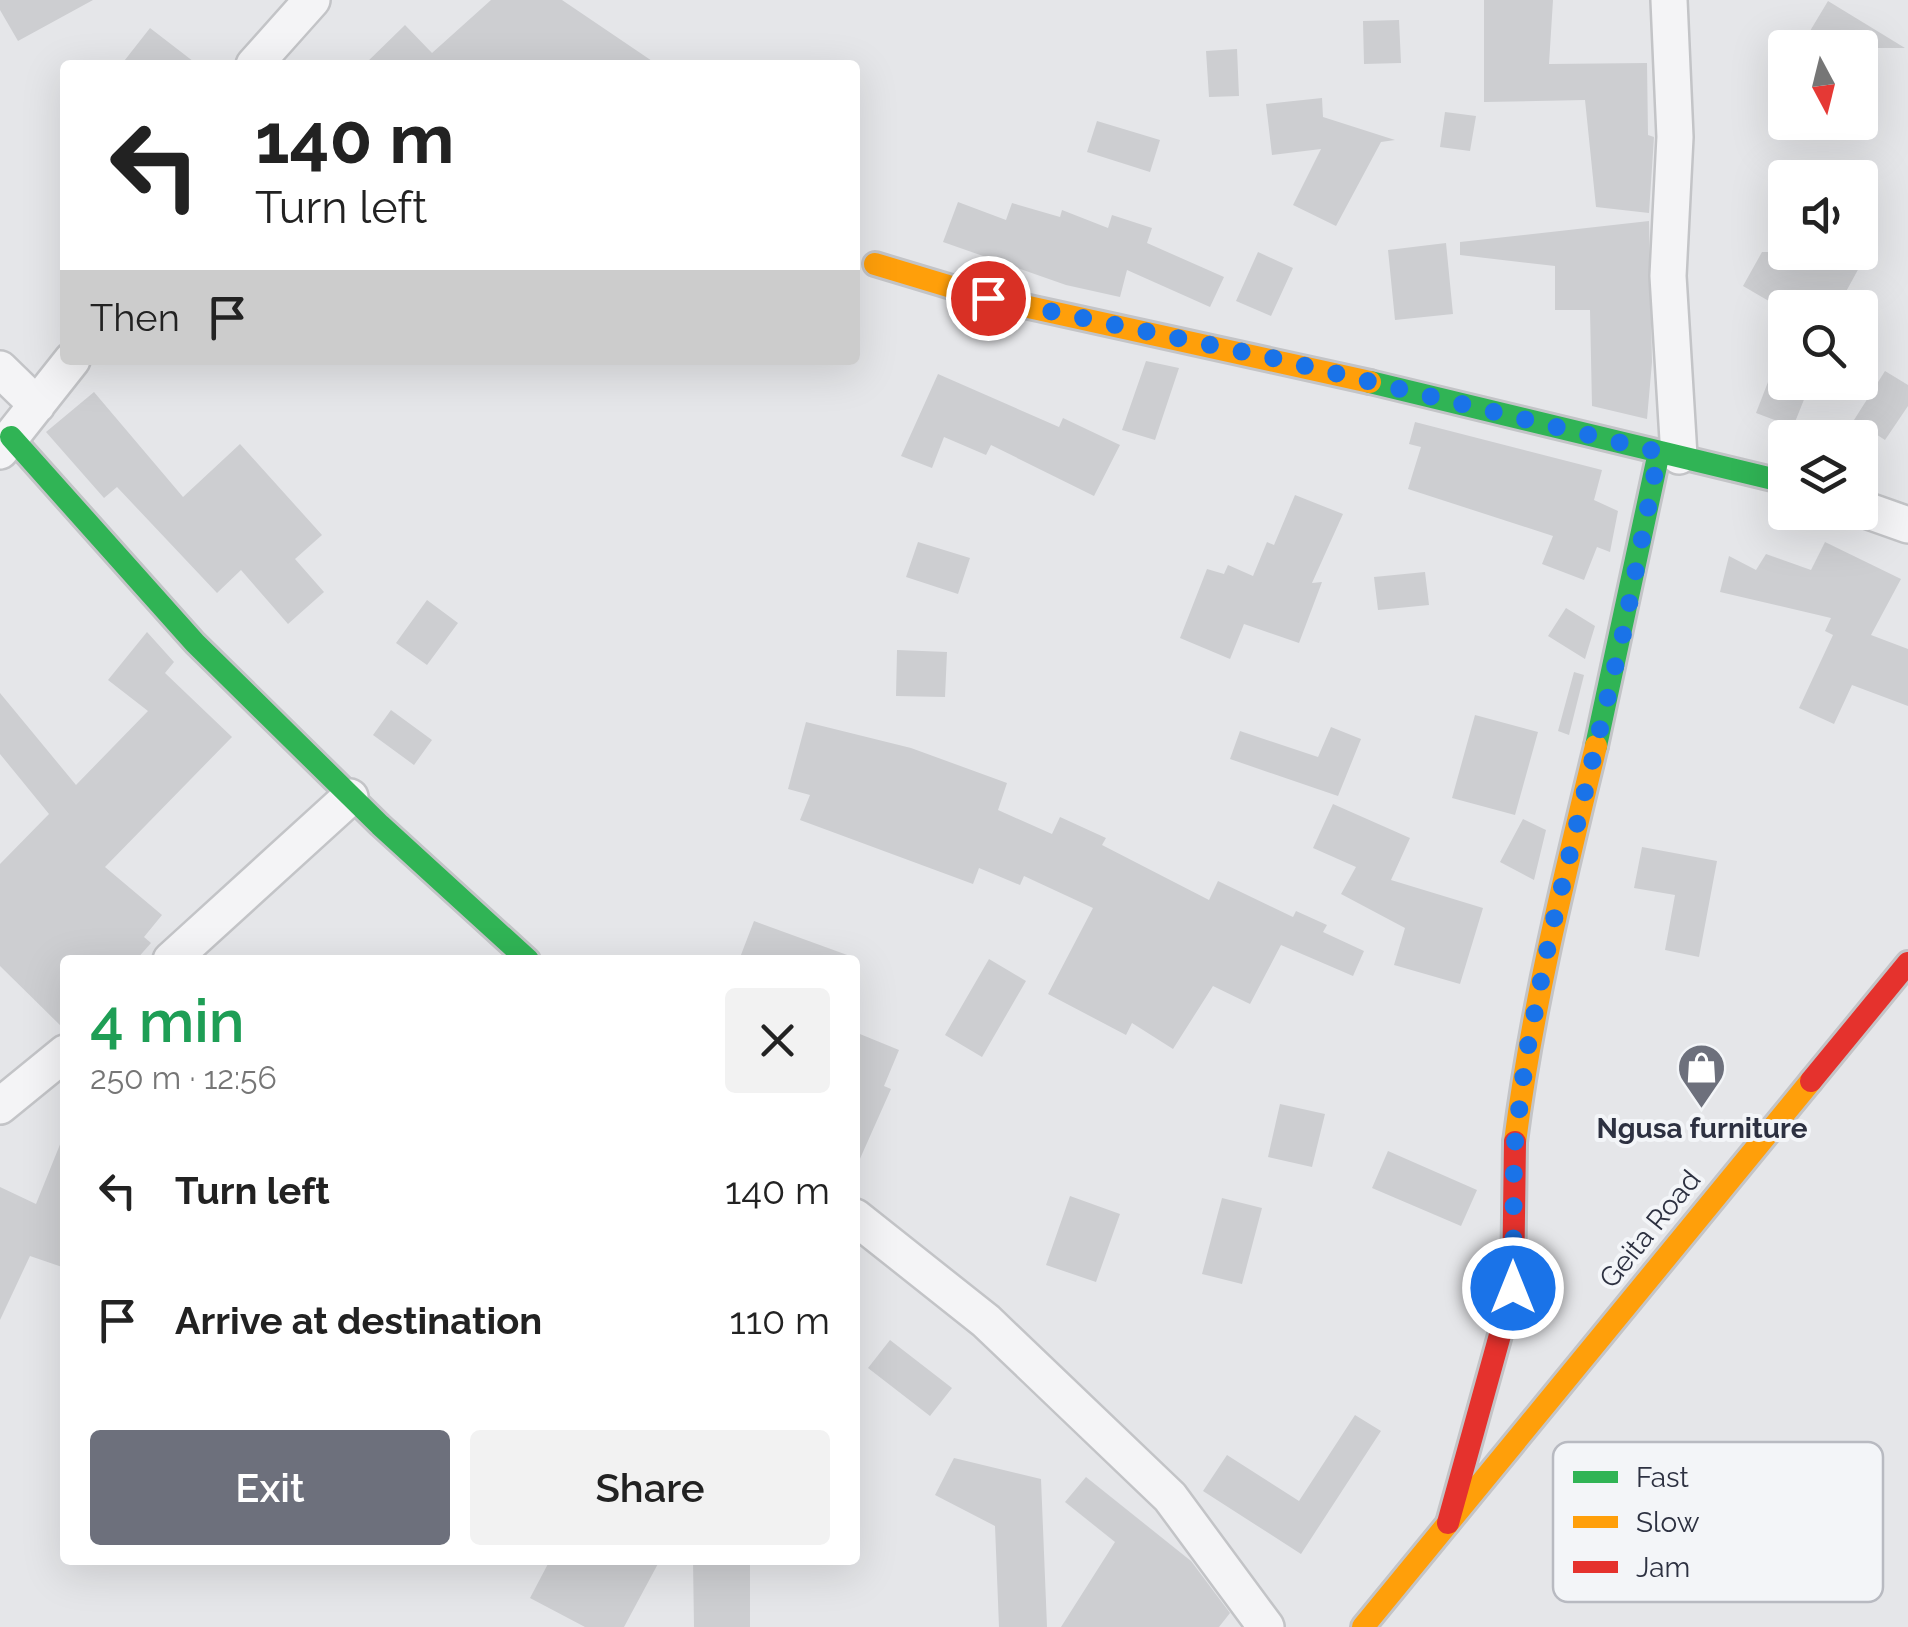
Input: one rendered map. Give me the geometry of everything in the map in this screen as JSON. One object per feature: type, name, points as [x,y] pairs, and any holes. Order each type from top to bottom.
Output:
[{"type":"main road","points":[[876,264],[988,298],[1277,359],[1768,478]]},
{"type":"main road","points":[[6,444],[195,643],[350,797],[523,955]]},
{"type":"main road","points":[[1448,1524],[1513,1288],[1514,1150],[1526,1056],[1550,936],[1669,454]]},
{"type":"main road","name":"Geita Road","points":[[1363,1627],[1908,963]]},
{"type":"street","points":[[258,60],[312,0]]},
{"type":"street","points":[[1668,0],[1675,137],[1668,276],[1669,454]]},
{"type":"street","points":[[6,444],[68,365]]},
{"type":"street","points":[[0,369],[36,405]]},
{"type":"street","points":[[1878,514],[1908,525]]},
{"type":"street","points":[[176,955],[350,797]]},
{"type":"street","points":[[0,1106],[60,1057]]},
{"type":"street","points":[[860,1221],[986,1321],[1170,1497],[1266,1627]]},
{"type":"building","points":[[0,0],[93,0],[18,41],[0,10]]},
{"type":"building","points":[[491,0],[562,0],[651,60],[369,60],[405,25],[432,53]]},
{"type":"building","points":[[1484,0],[1553,0],[1549,64],[1647,63],[1648,135],[1654,137],[1649,213],[1596,207],[1585,100],[1484,102]]},
{"type":"building","points":[[1828,1],[1876,30],[1811,30]]},
{"type":"building","points":[[1399,20],[1401,63],[1364,64],[1363,21]]},
{"type":"building","points":[[150,28],[192,60],[125,60]]},
{"type":"building","points":[[1878,32],[1905,48],[1878,48]]},
{"type":"building","points":[[1237,49],[1239,96],[1209,97],[1206,51]]},
{"type":"building","points":[[1322,98],[1323,117],[1395,140],[1381,142],[1336,226],[1293,205],[1321,149],[1272,155],[1266,104]]},
{"type":"building","points":[[1445,112],[1476,116],[1470,151],[1440,147]]},
{"type":"building","points":[[1097,121],[1160,140],[1150,172],[1087,152]]},
{"type":"building","points":[[958,202],[1006,220],[1012,203],[1060,217],[1062,210],[1108,228],[1112,215],[1152,228],[1147,243],[1224,277],[1210,307],[1127,270],[1120,297],[1066,285],[943,242]]},
{"type":"building","points":[[1649,221],[1652,362],[1647,419],[1592,406],[1590,310],[1555,310],[1555,266],[1460,255],[1460,242]]},
{"type":"building","points":[[1446,243],[1453,314],[1395,320],[1388,250]]},
{"type":"building","points":[[1258,252],[1293,268],[1271,316],[1236,301]]},
{"type":"building","points":[[1762,252],[1768,252],[1768,270],[1858,270],[1847,290],[1768,290],[1768,300],[1743,286]]},
{"type":"building","points":[[1146,361],[1179,368],[1155,440],[1122,430]]},
{"type":"building","points":[[1885,371],[1908,385],[1908,406],[1885,440],[1878,435],[1878,420],[1854,420],[1867,400],[1878,400],[1878,382]]},
{"type":"building","points":[[938,374],[1059,427],[1063,418],[1120,445],[1094,496],[991,445],[986,455],[944,437],[932,468],[901,456]]},
{"type":"building","points":[[1768,382],[1768,400],[1804,400],[1796,420],[1774,420],[1756,413]]},
{"type":"building","points":[[94,392],[183,497],[240,444],[322,535],[295,559],[324,592],[288,624],[241,570],[217,593],[117,487],[104,498],[46,432]]},
{"type":"building","points":[[1415,422],[1602,470],[1594,500],[1618,511],[1610,552],[1597,547],[1584,580],[1542,564],[1553,536],[1408,489],[1421,447],[1409,444]]},
{"type":"building","points":[[1295,495],[1343,514],[1312,583],[1322,582],[1299,643],[1244,624],[1230,659],[1180,638],[1207,569],[1224,574],[1228,565],[1253,576],[1267,542],[1274,545]]},
{"type":"building","points":[[918,542],[970,558],[958,594],[906,577]]},
{"type":"building","points":[[1825,542],[1901,579],[1871,635],[1908,649],[1908,706],[1852,685],[1834,724],[1799,708],[1833,635],[1825,631],[1831,618],[1720,592],[1729,556],[1756,570],[1766,554],[1811,570]]},
{"type":"building","points":[[1425,572],[1429,605],[1378,610],[1374,577]]},
{"type":"building","points":[[427,600],[458,623],[427,665],[396,643]]},
{"type":"building","points":[[1566,608],[1595,626],[1585,659],[1548,636]]},
{"type":"building","points":[[147,632],[174,662],[165,673],[232,737],[105,867],[162,915],[144,937],[151,943],[140,955],[60,955],[60,1025],[0,966],[0,864],[49,814],[0,754],[0,693],[76,785],[148,711],[108,680]]},
{"type":"building","points":[[897,650],[947,652],[945,697],[896,696]]},
{"type":"building","points":[[1574,672],[1584,675],[1569,735],[1558,731]]},
{"type":"building","points":[[391,710],[432,740],[414,765],[373,735]]},
{"type":"building","points":[[1475,715],[1538,732],[1515,815],[1452,798]]},
{"type":"building","points":[[806,722],[911,748],[1007,783],[998,810],[1052,834],[1060,817],[1106,838],[1102,845],[1209,900],[1218,881],[1293,917],[1296,911],[1327,925],[1323,932],[1364,951],[1353,976],[1281,945],[1250,1004],[1213,986],[1173,1049],[1132,1023],[1126,1035],[1048,994],[1093,908],[1024,876],[1020,885],[979,868],[973,884],[800,820],[810,795],[788,789]]},
{"type":"building","points":[[1331,727],[1361,739],[1338,796],[1230,759],[1240,731],[1318,757]]},
{"type":"building","points":[[1333,804],[1410,838],[1391,880],[1483,908],[1460,984],[1394,965],[1405,928],[1341,894],[1356,867],[1313,848]]},
{"type":"building","points":[[1523,819],[1546,830],[1534,880],[1500,862]]},
{"type":"building","points":[[1642,847],[1717,861],[1699,957],[1665,950],[1675,895],[1634,888]]},
{"type":"building","points":[[754,921],[847,955],[741,955]]},
{"type":"building","points":[[989,959],[1026,981],[982,1057],[945,1035]]},
{"type":"building","points":[[860,1034],[899,1050],[884,1086],[891,1089],[860,1159]]},
{"type":"building","points":[[1280,1104],[1325,1114],[1312,1167],[1268,1157]]},
{"type":"building","points":[[60,1144],[60,1266],[30,1256],[0,1320],[0,1187],[36,1204]]},
{"type":"building","points":[[1388,1151],[1477,1190],[1461,1226],[1372,1188]]},
{"type":"building","points":[[1070,1196],[1120,1214],[1096,1282],[1046,1265]]},
{"type":"building","points":[[1222,1198],[1262,1208],[1242,1284],[1202,1274]]},
{"type":"building","points":[[890,1340],[952,1388],[930,1416],[868,1368]]},
{"type":"building","points":[[1355,1415],[1381,1431],[1301,1554],[1203,1491],[1227,1455],[1299,1501]]},
{"type":"building","points":[[954,1458],[1041,1479],[1047,1627],[999,1627],[995,1526],[935,1495]]},
{"type":"building","points":[[1086,1477],[1191,1561],[1230,1613],[1219,1627],[1061,1627],[1115,1542],[1065,1502]]},
{"type":"building","points":[[547,1565],[657,1565],[624,1627],[585,1627],[530,1598]]},
{"type":"building","points":[[693,1565],[750,1565],[750,1627],[694,1627]]},
{"type":"traffic: fast","points":[[1370,382],[1768,478]]},
{"type":"traffic: fast","points":[[11,437],[195,643],[380,825],[523,955]]},
{"type":"traffic: fast","points":[[1596,746],[1659,452]]},
{"type":"traffic: slow","points":[[875,264],[988,298],[1370,382]]},
{"type":"traffic: slow","points":[[1515,1142],[1540,993],[1596,746]]},
{"type":"traffic: slow","points":[[1363,1627],[1811,1081]]},
{"type":"traffic: jam","points":[[1811,1081],[1908,963]]},
{"type":"traffic: jam","points":[[1448,1523],[1513,1288],[1515,1142]]},
{"type":"place","name":"Ngusa furniture","points":[[1702,1110]]},
{"type":"route","points":[[988,298],[1277,359],[1659,452],[1624,630],[1550,936],[1526,1056],[1514,1150],[1513,1288]]}]
